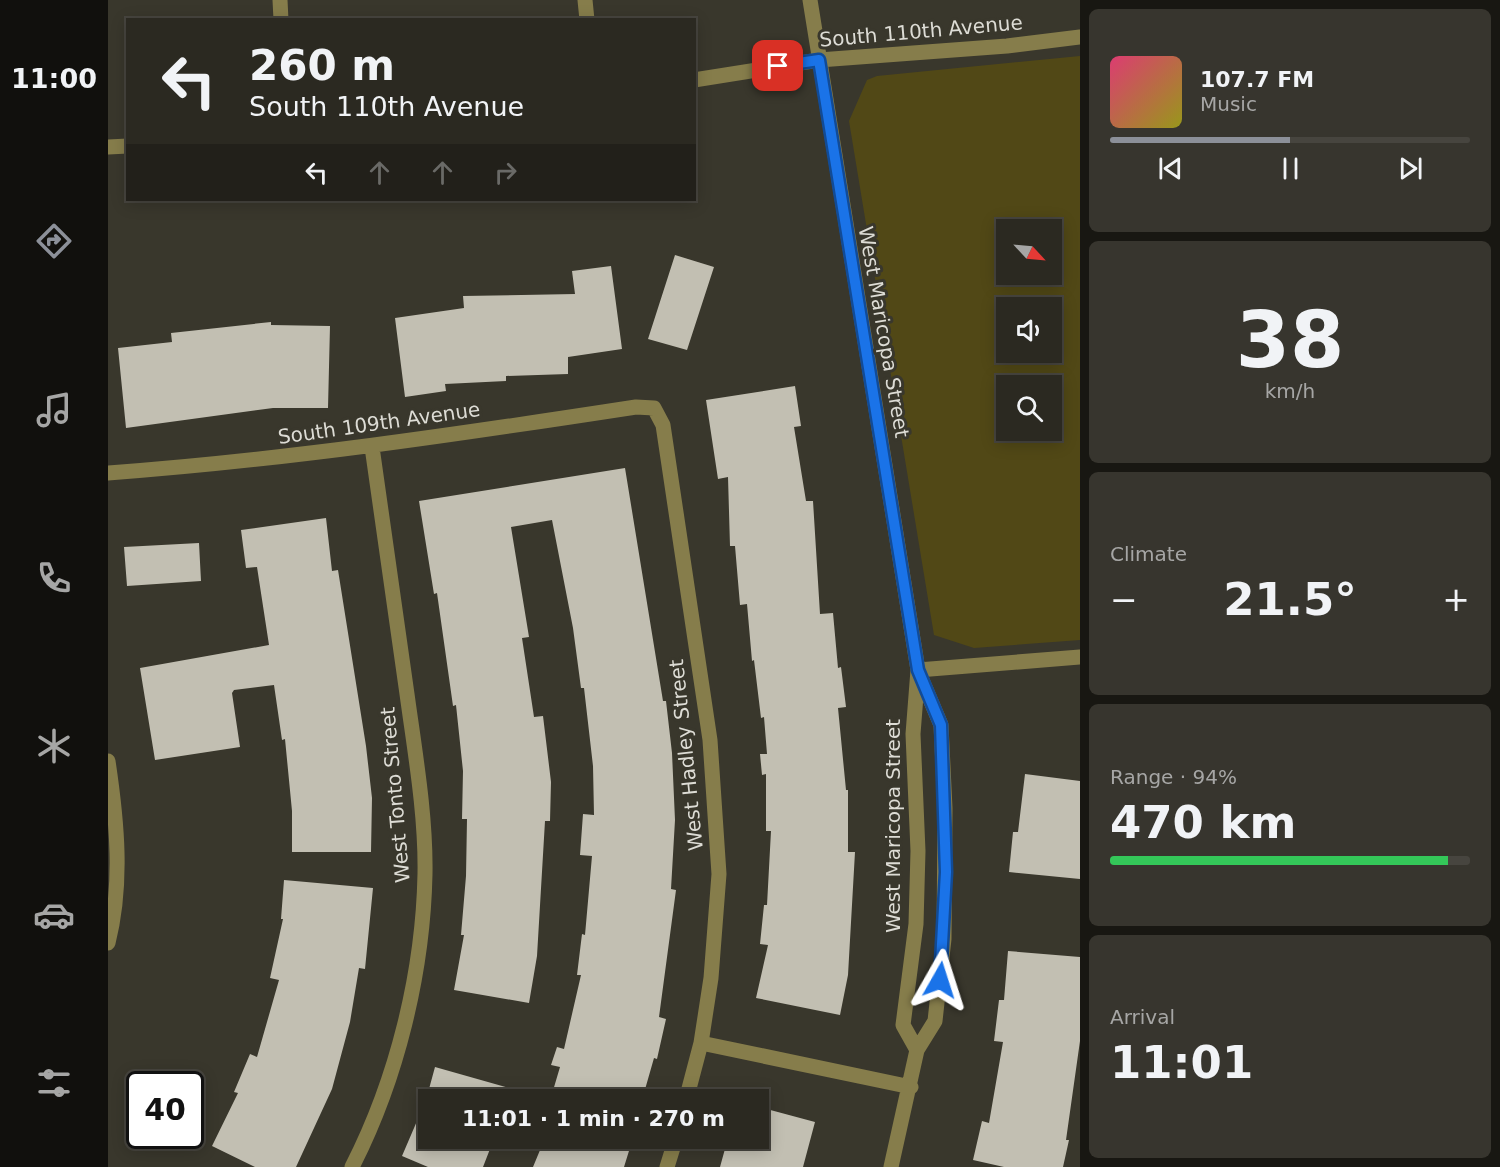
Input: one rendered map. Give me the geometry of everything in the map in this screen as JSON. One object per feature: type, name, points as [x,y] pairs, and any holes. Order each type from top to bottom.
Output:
[{"type":"street","points":[[280,0],[281,18]]},
{"type":"street","points":[[585,0],[587,18]]},
{"type":"street","name":"West Maricopa Street","points":[[810,0],[918,670],[941,725],[946,872],[944,939],[935,1021],[917,1050],[911,1087],[891,1167]]},
{"type":"street","name":"South 110th Avenue","points":[[696,80],[819,60],[1007,46],[1080,37]]},
{"type":"street","points":[[108,147],[126,146]]},
{"type":"street","name":"South 109th Avenue","points":[[108,473],[200,466],[372,447],[636,407],[654,408]]},
{"type":"street","name":"West Hadley Street","points":[[654,408],[663,425],[710,740],[719,874],[711,978],[701,1043],[689,1089]]},
{"type":"street","name":"West Tonto Street","points":[[352,1167],[365,1142],[393,1061],[412,987],[425,874],[418,771],[372,447]]},
{"type":"street","points":[[918,670],[1080,657]]},
{"type":"street","name":"West Maricopa Street","points":[[917,1050],[903,1025],[916,924],[918,851],[913,734],[918,670]]},
{"type":"street","points":[[108,766],[118,873],[116,907],[108,943]]},
{"type":"street","points":[[701,1043],[911,1087]]},
{"type":"street","points":[[667,1167],[673,1149]]},
{"type":"shaded area","points":[[1080,56],[1080,640],[974,648],[934,635],[849,121],[867,80],[877,76]]},
{"type":"building","points":[[675,255],[714,267],[687,350],[648,339]]},
{"type":"building","points":[[611,266],[622,349],[568,357],[568,374],[506,376],[506,381],[445,384],[446,391],[405,397],[395,318],[464,308],[463,296],[575,294],[572,271]]},
{"type":"building","points":[[271,322],[271,325],[330,326],[328,408],[273,408],[126,428],[118,348],[172,342],[171,333]]},
{"type":"building","points":[[795,386],[801,426],[794,427],[806,501],[813,501],[820,614],[833,613],[838,668],[841,667],[846,707],[838,708],[846,790],[848,790],[848,852],[855,852],[848,975],[840,1015],[756,998],[768,945],[760,944],[764,905],[767,905],[771,831],[766,831],[766,774],[762,775],[760,754],[767,754],[764,717],[761,718],[754,660],[752,661],[747,604],[740,605],[735,546],[730,546],[728,477],[718,479],[706,400]]},
{"type":"building","points":[[625,468],[663,701],[666,701],[672,753],[675,820],[671,889],[676,890],[659,1017],[666,1019],[657,1059],[654,1058],[645,1089],[553,1089],[560,1067],[551,1065],[557,1047],[564,1049],[581,975],[577,975],[582,934],[585,935],[592,856],[580,855],[583,814],[594,815],[593,766],[584,688],[581,688],[573,628],[552,520],[511,527],[529,637],[522,638],[534,717],[543,716],[551,782],[550,821],[545,821],[537,956],[529,1003],[454,990],[464,935],[461,935],[466,876],[467,819],[462,819],[463,771],[456,705],[453,706],[437,593],[434,594],[419,501]]},
{"type":"building","points":[[326,518],[332,571],[338,570],[366,746],[372,798],[371,852],[292,852],[292,811],[285,739],[282,740],[274,685],[234,690],[232,693],[240,747],[155,760],[140,668],[269,645],[257,567],[246,568],[241,530]]},
{"type":"building","points":[[199,543],[201,581],[127,586],[124,547]]},
{"type":"building","points":[[1025,774],[1080,781],[1080,879],[1009,872],[1013,832],[1018,832]]},
{"type":"building","points":[[284,880],[373,888],[365,969],[359,968],[350,1022],[332,1089],[296,1167],[255,1167],[212,1146],[238,1093],[234,1092],[250,1054],[257,1057],[279,980],[270,978],[283,919],[281,919]]},
{"type":"building","points":[[1008,951],[1080,957],[1080,1041],[1066,1140],[1069,1140],[1063,1167],[1004,1167],[973,1160],[982,1121],[989,1123],[1003,1042],[994,1041],[999,1000],[1004,1000]]},
{"type":"building","points":[[435,1067],[512,1089],[429,1089]]},
{"type":"building","points":[[769,1110],[815,1122],[803,1167],[720,1167],[725,1149],[769,1149]]},
{"type":"building","points":[[418,1119],[418,1149],[490,1149],[483,1167],[428,1167],[402,1156]]},
{"type":"building","points":[[540,1149],[630,1149],[624,1167],[533,1167]]},
{"type":"route","points":[[778,66],[819,60],[837,183],[895,517],[918,670],[941,725],[946,872],[940,980]]}]
